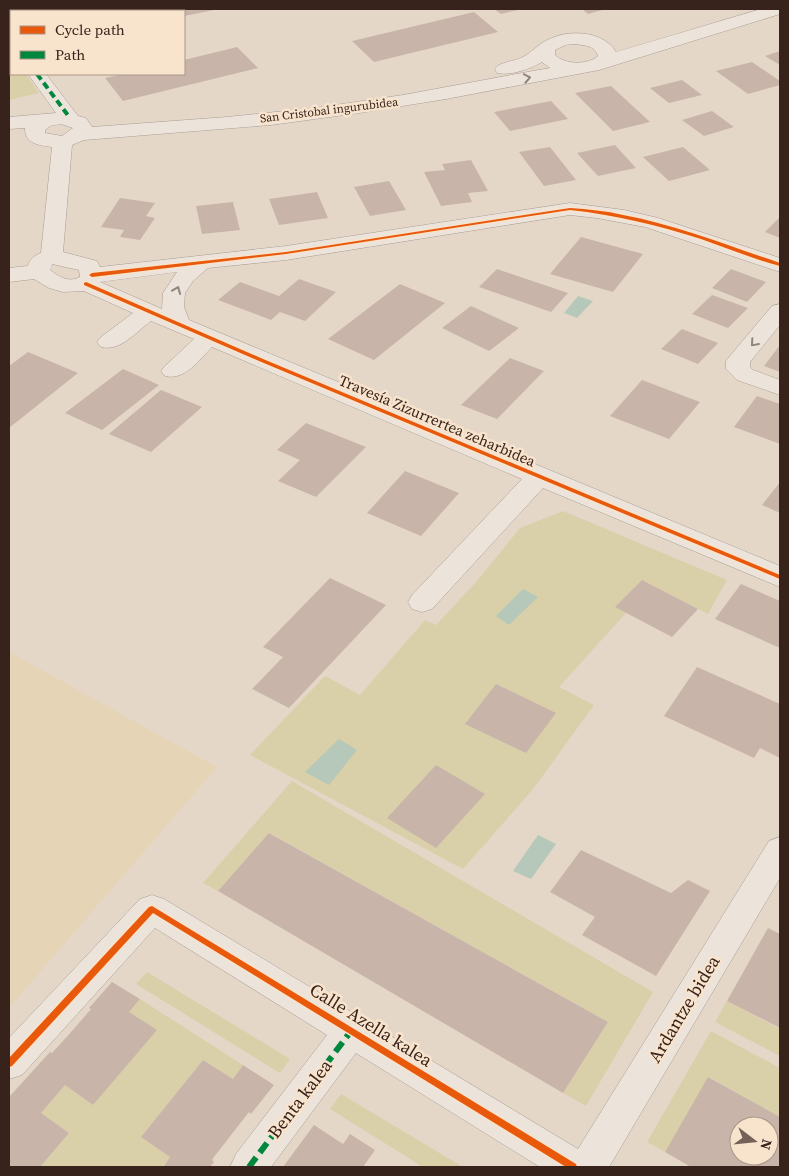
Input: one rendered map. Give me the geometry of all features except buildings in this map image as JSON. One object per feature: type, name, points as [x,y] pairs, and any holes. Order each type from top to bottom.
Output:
[{"type":"street","points":[[593,40],[626,41],[670,32],[743,9]]},
{"type":"street","points":[[605,61],[684,39],[778,9]]},
{"type":"street","points":[[593,40],[607,52],[608,56],[605,61]]},
{"type":"street","name":"San Cristobal ingurubidea","points":[[73,129],[142,114],[285,106],[466,79],[528,62],[542,49],[559,41],[593,40]]},
{"type":"street","points":[[542,49],[552,62],[576,68]]},
{"type":"street","name":"San Cristobal ingurubidea","points":[[73,129],[228,123],[326,112],[415,100],[576,68],[590,67],[605,61]]},
{"type":"street","points":[[38,75],[73,129],[46,264],[46,278],[67,286],[89,280],[201,262],[286,253],[570,209],[600,211],[639,218],[780,265]]},
{"type":"street","points":[[9,123],[39,129]]},
{"type":"street","points":[[39,129],[42,140],[51,142],[73,129]]},
{"type":"street","points":[[9,136],[39,129]]},
{"type":"street","points":[[180,326],[172,306],[176,288],[186,274],[201,262]]},
{"type":"street","points":[[9,275],[46,264]]},
{"type":"street","name":"Travesía Zizurrertea zeharbidea","points":[[89,280],[148,312],[180,326],[780,577]]},
{"type":"street","points":[[780,311],[738,361],[738,369],[744,375],[780,388]]},
{"type":"street","points":[[109,342],[148,312]]},
{"type":"street","points":[[173,371],[209,338]]},
{"type":"street","points":[[422,602],[538,476]]},
{"type":"street","name":"Ardantze bidea","points":[[588,1167],[780,851]]},
{"type":"street","name":"Calle Azella kalea","points":[[9,1063],[152,909],[573,1167]]},
{"type":"street","name":"Benta kalea","points":[[250,1167],[351,1031]]},
{"type":"shaded area","points":[[9,50],[10,75],[27,75],[39,93],[9,100]]},
{"type":"shaded area","points":[[578,296],[593,301],[577,318],[564,313]]},
{"type":"shaded area","points":[[563,511],[727,580],[708,614],[642,580],[616,607],[626,613],[559,687],[594,705],[534,788],[463,869],[250,755],[325,676],[360,695],[425,620],[436,625],[477,581],[520,528]]},
{"type":"shaded area","points":[[523,589],[538,597],[509,625],[496,616]]},
{"type":"shaded area","points":[[9,652],[217,767],[9,1008]]},
{"type":"shaded area","points":[[339,739],[357,750],[329,785],[305,772]]},
{"type":"shaded area","points":[[292,781],[653,992],[586,1106],[563,1093],[608,1022],[270,833],[218,891],[203,883]]},
{"type":"shaded area","points":[[538,835],[556,844],[531,879],[513,871]]},
{"type":"shaded area","points":[[147,972],[290,1059],[280,1073],[136,984]]},
{"type":"shaded area","points":[[140,999],[243,1065],[233,1079],[203,1060],[141,1137],[170,1157],[162,1167],[40,1167],[69,1133],[41,1113],[65,1085],[93,1105],[129,1012]]},
{"type":"shaded area","points":[[727,1001],[780,1029],[780,1056],[715,1022]]},
{"type":"shaded area","points":[[711,1031],[780,1068],[780,1117],[709,1077],[665,1152],[647,1142]]},
{"type":"shaded area","points":[[341,1094],[463,1167],[423,1167],[330,1109]]},
{"type":"marked path","points":[[38,75],[70,118]]},
{"type":"marked path","points":[[249,1167],[351,1031]]},
{"type":"cycle path","points":[[92,275],[286,253],[570,209],[624,216],[650,222],[780,265]]},
{"type":"cycle path","points":[[86,284],[261,360],[780,577]]},
{"type":"cycle path","points":[[9,1063],[152,909],[573,1167]]}]
